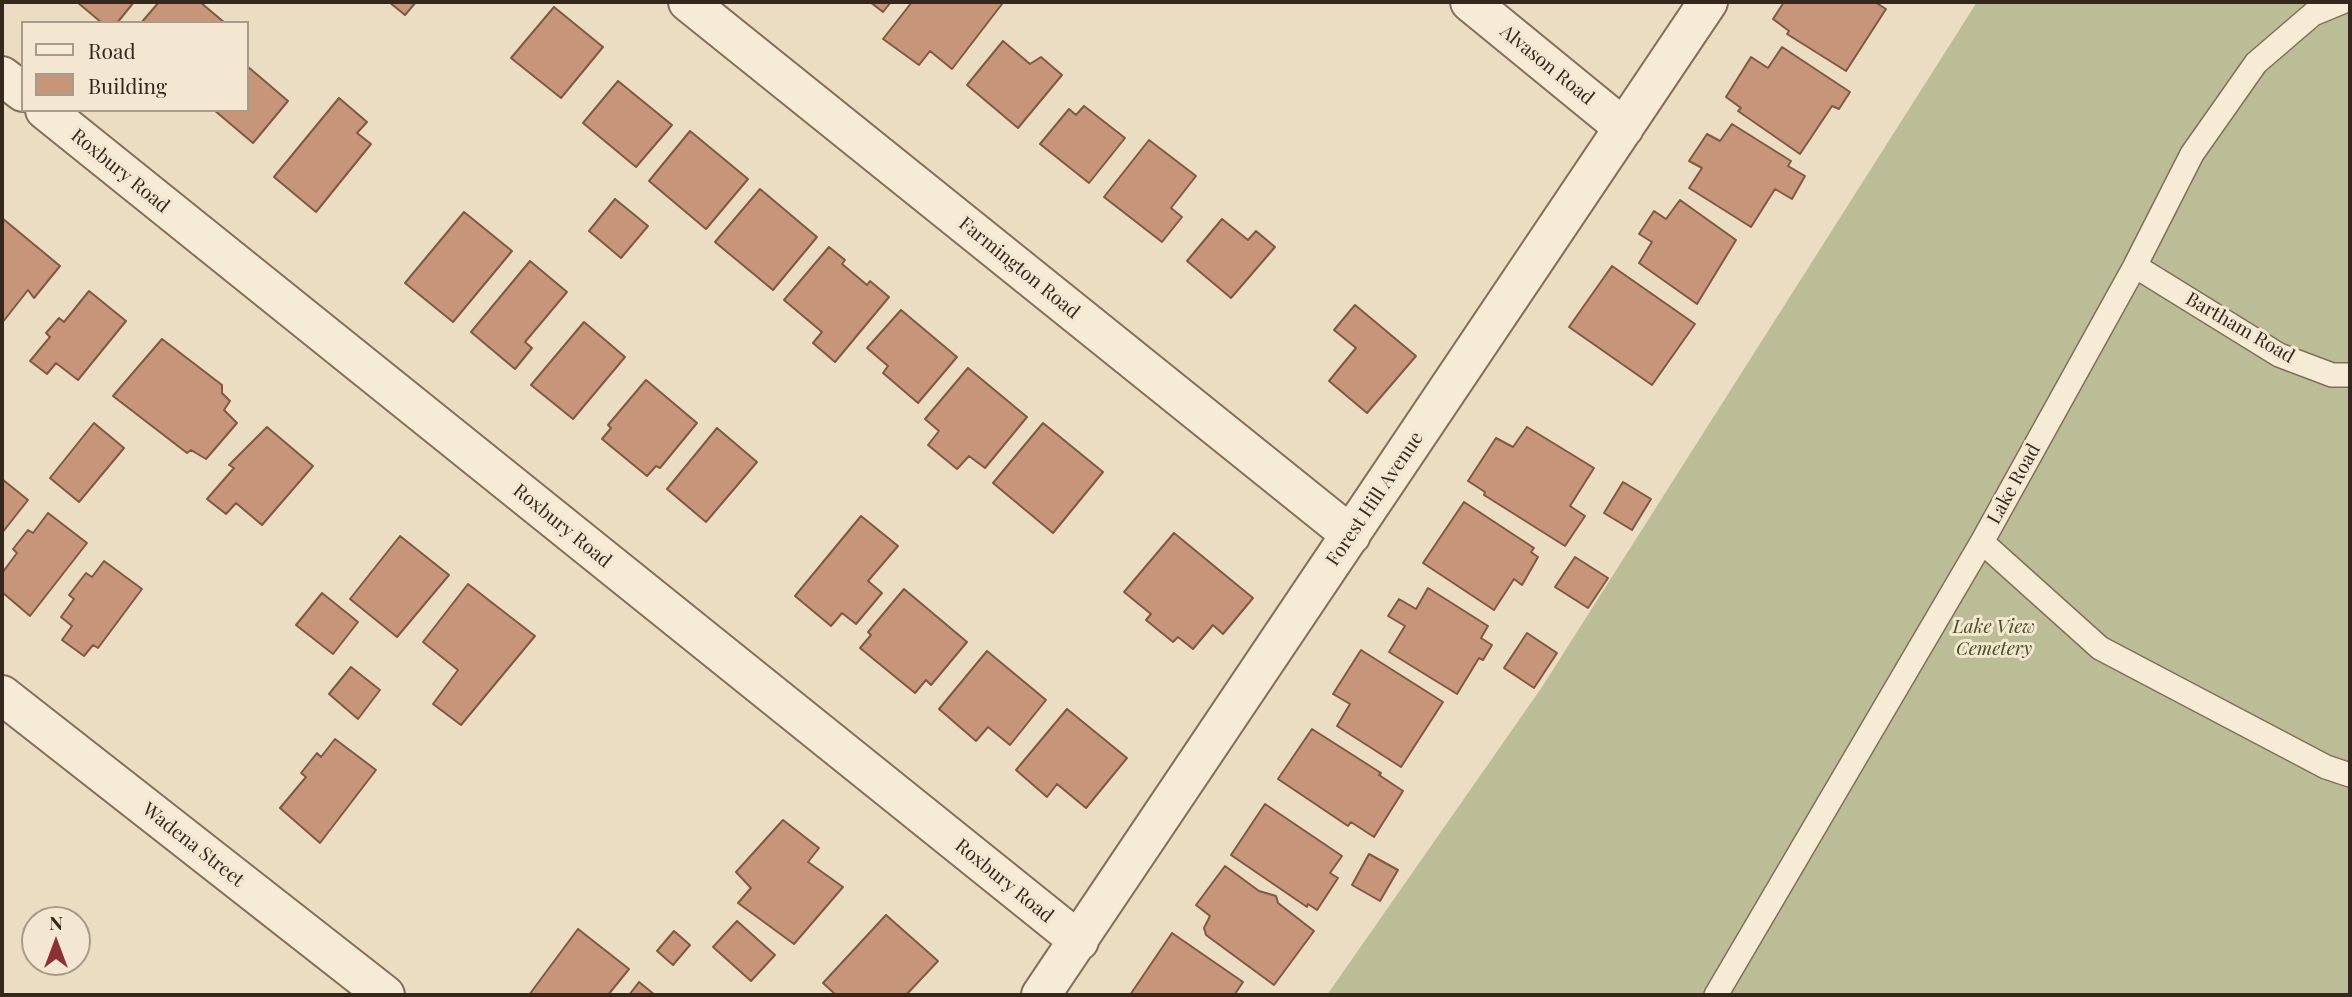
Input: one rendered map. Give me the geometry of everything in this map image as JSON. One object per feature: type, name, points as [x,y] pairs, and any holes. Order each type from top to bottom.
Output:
[{"type":"street","name":"Farmington Road","points":[[688,2],[1351,534]]},
{"type":"street","name":"Alvason Road","points":[[1469,2],[1624,128]]},
{"type":"street","name":"Forest Hill Avenue","points":[[1041,995],[1708,2]]},
{"type":"street","points":[[2,75],[21,90]]},
{"type":"street","name":"Roxbury Road","points":[[47,112],[1079,941]]},
{"type":"street","name":"Wadena Street","points":[[2,695],[385,995]]},
{"type":"lane","name":"Lake Road","points":[[1716,995],[1982,542],[2135,265],[2192,154],[2256,63],[2313,14],[2342,2]]},
{"type":"lane","name":"Bartham Road","points":[[2135,265],[2279,355],[2332,374],[2350,375]]},
{"type":"lane","points":[[1982,542],[2099,648],[2326,767],[2350,775]]},
{"type":"green space","name":"Lake View Cemetery","points":[[1977,2],[2350,2],[2350,995],[1327,995],[1542,687]]},
{"type":"building","points":[[77,2],[134,2],[119,21],[100,21]]},
{"type":"building","points":[[159,2],[200,2],[223,21],[143,21]]},
{"type":"building","points":[[389,2],[416,2],[405,15]]},
{"type":"building","points":[[870,2],[891,2],[883,12]]},
{"type":"building","points":[[912,2],[1002,4],[952,69],[930,51],[919,65],[883,39]]},
{"type":"building","points":[[1784,2],[1875,2],[1886,9],[1846,71],[1787,34],[1789,31],[1773,19]]},
{"type":"building","points":[[554,7],[603,47],[561,98],[511,58]]},
{"type":"building","points":[[1003,41],[1030,64],[1041,57],[1062,75],[1018,128],[967,85]]},
{"type":"building","points":[[1782,47],[1850,92],[1839,109],[1832,106],[1800,154],[1738,111],[1741,108],[1726,97],[1751,57],[1768,68]]},
{"type":"building","points":[[248,67],[288,101],[253,143],[216,112],[248,112]]},
{"type":"building","points":[[618,81],[672,125],[636,167],[583,123]]},
{"type":"building","points":[[339,98],[367,122],[357,133],[371,144],[316,212],[274,177]]},
{"type":"building","points":[[1084,106],[1125,138],[1089,183],[1040,144],[1069,109],[1076,115]]},
{"type":"building","points":[[1732,124],[1791,161],[1788,166],[1805,176],[1792,199],[1775,189],[1751,227],[1689,188],[1702,168],[1689,161],[1707,134],[1720,141]]},
{"type":"building","points":[[690,131],[748,179],[706,229],[649,181]]},
{"type":"building","points":[[1149,140],[1196,176],[1171,208],[1182,217],[1162,242],[1104,197]]},
{"type":"building","points":[[760,189],[817,237],[773,290],[715,242]]},
{"type":"building","points":[[615,199],[648,226],[621,258],[589,231]]},
{"type":"building","points":[[1680,200],[1736,240],[1697,304],[1639,263],[1652,242],[1639,234],[1654,211],[1666,219]]},
{"type":"building","points":[[464,212],[512,251],[453,322],[405,283]]},
{"type":"building","points":[[2,218],[60,266],[34,298],[28,290],[2,323]]},
{"type":"building","points":[[1222,219],[1248,240],[1256,231],[1275,247],[1231,298],[1187,261]]},
{"type":"building","points":[[829,247],[845,260],[842,264],[867,285],[870,281],[889,297],[835,362],[813,343],[822,332],[784,300]]},
{"type":"building","points":[[530,261],[567,292],[525,342],[532,348],[515,369],[471,332]]},
{"type":"building","points":[[1612,266],[1695,324],[1652,385],[1569,327]]},
{"type":"building","points":[[89,291],[126,321],[78,380],[56,363],[47,374],[30,361],[50,337],[46,333],[59,318],[64,322]]},
{"type":"building","points":[[1355,305],[1416,356],[1367,413],[1329,381],[1356,348],[1334,330]]},
{"type":"building","points":[[901,310],[957,357],[918,403],[883,373],[888,366],[867,348]]},
{"type":"building","points":[[584,322],[625,357],[573,419],[531,385]]},
{"type":"building","points":[[162,339],[222,385],[222,393],[230,401],[224,410],[237,423],[206,459],[191,450],[187,453],[113,396]]},
{"type":"building","points":[[968,368],[1027,417],[985,468],[969,456],[957,469],[928,445],[939,431],[925,419]]},
{"type":"building","points":[[646,380],[697,423],[660,468],[656,466],[647,476],[602,439],[611,428],[608,425]]},
{"type":"building","points":[[94,423],[124,448],[79,502],[50,478]]},
{"type":"building","points":[[1043,423],[1103,472],[1053,533],[993,483]]},
{"type":"building","points":[[267,427],[313,466],[262,525],[236,503],[226,514],[207,499],[234,468],[229,465]]},
{"type":"building","points":[[1527,427],[1594,468],[1570,506],[1585,516],[1565,546],[1484,495],[1485,492],[1468,481],[1496,438],[1513,447]]},
{"type":"building","points":[[717,428],[757,462],[706,522],[667,489]]},
{"type":"building","points":[[2,479],[28,500],[2,533]]},
{"type":"building","points":[[1623,482],[1651,499],[1632,530],[1604,513]]},
{"type":"building","points":[[1464,502],[1534,548],[1531,552],[1538,557],[1522,585],[1514,579],[1494,610],[1423,563]]},
{"type":"building","points":[[48,513],[87,543],[30,616],[2,592],[2,573],[17,553],[13,549],[28,530],[33,533]]},
{"type":"building","points":[[861,516],[898,546],[868,581],[882,593],[856,624],[842,613],[831,626],[795,596]]},
{"type":"building","points":[[1174,533],[1253,598],[1223,634],[1213,625],[1193,649],[1178,637],[1173,642],[1146,620],[1151,614],[1124,592]]},
{"type":"building","points":[[400,536],[449,575],[397,637],[350,599]]},
{"type":"building","points":[[1575,557],[1608,578],[1588,608],[1555,587]]},
{"type":"building","points":[[104,561],[142,589],[98,648],[93,645],[84,656],[62,640],[72,626],[61,617],[74,599],[69,595],[86,573],[92,577]]},
{"type":"building","points":[[468,584],[535,636],[461,725],[433,704],[458,670],[423,642]]},
{"type":"building","points":[[1428,588],[1488,626],[1481,638],[1492,645],[1483,660],[1479,658],[1457,694],[1389,652],[1405,626],[1388,616],[1399,599],[1416,609]]},
{"type":"building","points":[[904,589],[967,642],[931,685],[926,680],[915,693],[860,648],[871,635],[868,632]]},
{"type":"building","points":[[322,593],[358,622],[333,654],[296,625]]},
{"type":"building","points":[[1527,633],[1557,653],[1534,688],[1504,668]]},
{"type":"building","points":[[1361,650],[1443,702],[1401,767],[1337,726],[1350,704],[1333,694]]},
{"type":"building","points":[[987,651],[1046,700],[1010,745],[988,727],[976,741],[939,709]]},
{"type":"building","points":[[351,667],[380,690],[358,719],[329,694]]},
{"type":"building","points":[[1067,709],[1127,758],[1086,808],[1057,784],[1047,797],[1016,770]]},
{"type":"building","points":[[1312,729],[1381,773],[1379,775],[1403,791],[1374,837],[1351,822],[1348,826],[1278,779]]},
{"type":"building","points":[[335,739],[376,770],[320,843],[280,808],[306,777],[301,773],[317,753],[321,757]]},
{"type":"building","points":[[1265,804],[1342,856],[1330,873],[1338,878],[1317,910],[1308,904],[1307,907],[1231,855]]},
{"type":"building","points":[[783,820],[819,848],[808,862],[843,887],[794,944],[738,903],[751,888],[736,872]]},
{"type":"building","points":[[1369,854],[1398,870],[1380,901],[1352,885]]},
{"type":"building","points":[[1225,866],[1259,891],[1276,896],[1278,903],[1314,931],[1274,985],[1206,935],[1204,928],[1210,916],[1196,905]]},
{"type":"building","points":[[886,915],[938,961],[906,995],[836,995],[823,983]]},
{"type":"building","points":[[737,921],[775,955],[751,981],[713,947]]},
{"type":"building","points":[[578,929],[629,969],[608,995],[529,995]]},
{"type":"building","points":[[674,931],[690,945],[673,965],[657,951]]},
{"type":"building","points":[[1172,933],[1243,982],[1235,994],[1238,995],[1130,995]]},
{"type":"building","points":[[639,982],[655,995],[629,995]]}]
